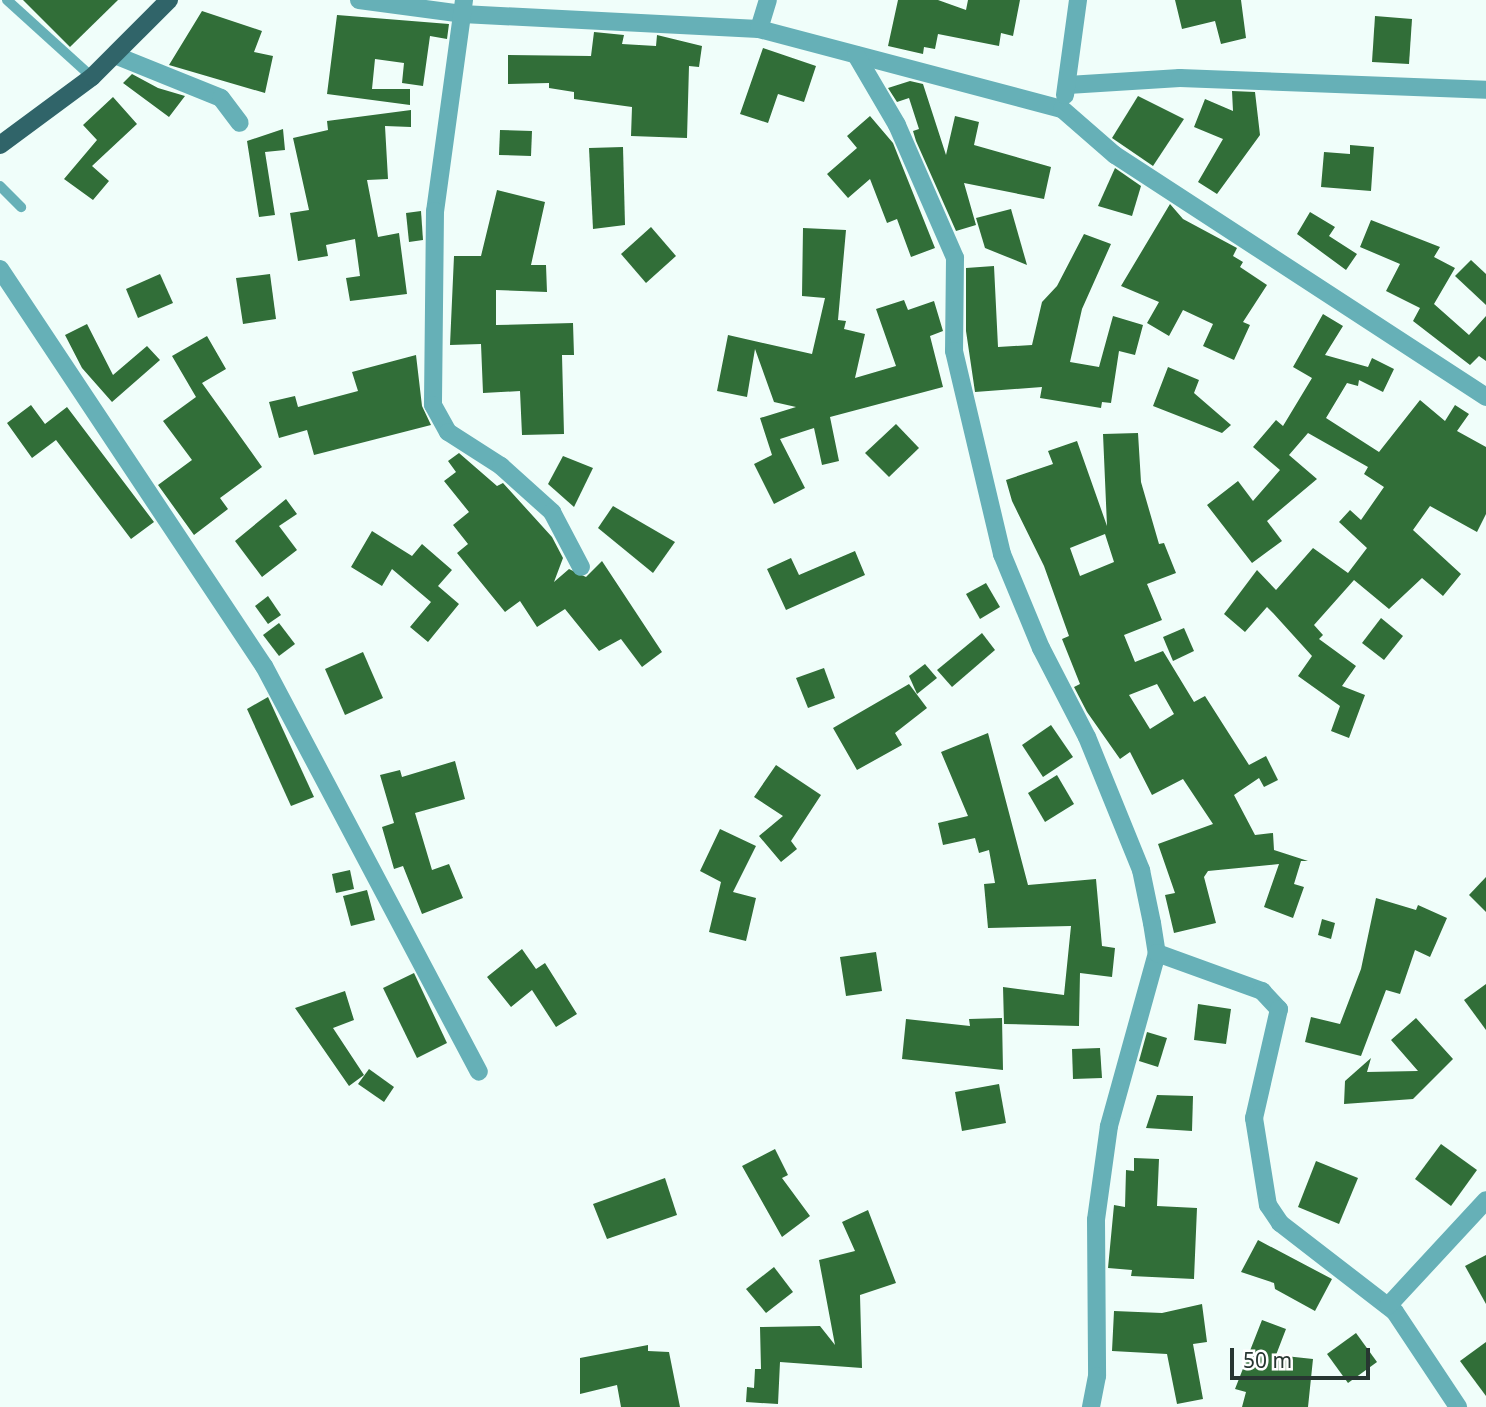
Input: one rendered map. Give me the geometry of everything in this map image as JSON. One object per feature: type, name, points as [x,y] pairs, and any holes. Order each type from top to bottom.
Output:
[{"type":"main road","points":[[0,145],[92,78],[117,56],[169,0]]},
{"type":"street","points":[[359,0],[759,29],[1062,109],[1115,155],[1486,397]]},
{"type":"street","points":[[759,29],[768,0]]},
{"type":"street","points":[[1062,109],[1068,85],[1078,0]]},
{"type":"street","points":[[463,7],[435,211],[433,405],[456,440],[501,466],[552,512],[581,567]]},
{"type":"street","points":[[856,55],[897,125],[955,258],[954,351],[1002,554],[1141,870],[1157,953],[1109,1126],[1096,1220],[1097,1376],[1090,1407]]},
{"type":"street","points":[[117,56],[221,97],[240,123]]},
{"type":"street","points":[[1068,85],[1169,78],[1486,90]]},
{"type":"street","points":[[0,269],[264,666],[479,1072]]},
{"type":"street","points":[[1157,953],[1262,991],[1279,1009],[1254,1118],[1268,1205],[1280,1223],[1388,1306],[1458,1407]]},
{"type":"street","points":[[1388,1306],[1486,1200]]},
{"type":"lane","points":[[7,0],[92,78]]},
{"type":"lane","points":[[0,186],[21,207]]},
{"type":"building","points":[[23,0],[118,0],[70,47]]},
{"type":"building","points":[[898,0],[938,0],[966,10],[968,0],[1020,0],[1013,36],[1001,33],[999,46],[938,34],[935,49],[924,47],[923,54],[888,46]]},
{"type":"building","points":[[1175,0],[1241,0],[1246,38],[1221,44],[1215,21],[1182,29]]},
{"type":"building","points":[[202,11],[262,31],[254,52],[273,56],[265,93],[169,65]]},
{"type":"building","points":[[337,15],[449,24],[447,39],[430,36],[423,86],[402,83],[404,63],[375,59],[372,89],[410,89],[410,105],[327,94]]},
{"type":"building","points":[[1375,16],[1412,19],[1409,64],[1372,62]]},
{"type":"building","points":[[594,32],[624,35],[622,44],[656,46],[657,35],[702,46],[699,67],[689,66],[687,138],[631,136],[632,107],[574,99],[574,92],[549,88],[549,83],[508,84],[508,55],[591,56]]},
{"type":"building","points":[[763,48],[816,66],[804,102],[778,94],[768,123],[740,114]]},
{"type":"building","points":[[132,74],[158,88],[185,96],[169,117],[123,83]]},
{"type":"building","points":[[910,81],[923,84],[946,155],[955,116],[979,122],[974,145],[1051,167],[1044,199],[964,183],[976,225],[956,231],[916,141],[913,131],[919,129],[909,98],[897,102],[888,88]]},
{"type":"building","points":[[1232,91],[1255,92],[1260,135],[1217,194],[1198,182],[1223,139],[1194,127],[1205,99],[1233,111]]},
{"type":"building","points":[[1138,96],[1184,119],[1153,166],[1112,138]]},
{"type":"building","points":[[113,97],[137,124],[92,166],[109,181],[93,200],[64,179],[97,140],[83,125]]},
{"type":"building","points":[[411,110],[411,127],[385,126],[388,179],[367,180],[378,237],[399,233],[407,294],[350,301],[346,278],[360,276],[355,239],[326,245],[328,256],[298,261],[290,213],[309,210],[293,138],[328,130],[327,121]]},
{"type":"building","points":[[870,116],[893,143],[935,248],[911,257],[897,219],[887,223],[870,179],[848,198],[827,174],[857,148],[847,136]]},
{"type":"building","points":[[283,129],[285,150],[265,152],[275,215],[259,217],[247,141]]},
{"type":"building","points":[[500,130],[532,131],[531,156],[499,155]]},
{"type":"building","points":[[1350,145],[1374,147],[1371,191],[1321,187],[1324,152],[1350,154]]},
{"type":"building","points":[[623,147],[625,225],[593,229],[589,148]]},
{"type":"building","points":[[1115,168],[1141,186],[1132,216],[1098,206]]},
{"type":"building","points":[[497,190],[545,202],[531,265],[546,265],[547,292],[496,290],[496,325],[573,323],[574,355],[562,355],[564,434],[522,435],[520,391],[483,393],[481,344],[450,345],[454,256],[481,256]]},
{"type":"building","points":[[1170,204],[1183,219],[1237,248],[1233,256],[1243,262],[1240,267],[1267,285],[1243,322],[1250,325],[1234,360],[1203,346],[1213,324],[1183,310],[1169,336],[1147,323],[1159,302],[1121,286]]},
{"type":"building","points":[[1011,209],[1027,265],[985,248],[976,218]]},
{"type":"building","points":[[421,211],[423,240],[409,242],[406,213]]},
{"type":"building","points":[[1310,212],[1335,227],[1329,236],[1357,254],[1346,270],[1297,234]]},
{"type":"building","points":[[1371,220],[1440,247],[1434,257],[1455,268],[1434,304],[1469,335],[1486,316],[1486,361],[1479,356],[1470,365],[1413,321],[1420,308],[1386,291],[1400,264],[1360,247]]},
{"type":"building","points":[[651,227],[676,256],[646,283],[621,254]]},
{"type":"building","points":[[803,228],[846,230],[838,320],[846,321],[844,329],[865,334],[855,378],[896,366],[876,309],[904,300],[908,310],[934,301],[943,331],[930,336],[943,387],[830,417],[839,461],[822,465],[814,428],[780,439],[805,488],[774,504],[754,464],[772,455],[760,418],[796,407],[774,402],[755,349],[747,397],[717,391],[728,335],[812,354],[825,298],[802,296]]},
{"type":"building","points":[[1084,234],[1111,244],[1082,309],[1070,362],[1099,367],[1113,316],[1143,325],[1135,355],[1119,351],[1111,403],[1102,402],[1101,408],[1040,398],[1042,387],[975,392],[966,331],[966,268],[994,266],[998,347],[1032,345],[1042,302],[1057,286]]},
{"type":"building","points":[[1471,260],[1486,274],[1486,305],[1455,276]]},
{"type":"building","points":[[160,274],[173,303],[138,318],[126,289]]},
{"type":"building","points":[[270,274],[276,319],[243,324],[236,278]]},
{"type":"building","points":[[1323,314],[1343,326],[1325,355],[1368,367],[1372,358],[1394,369],[1383,392],[1359,380],[1358,386],[1347,383],[1326,418],[1379,452],[1420,400],[1445,421],[1455,405],[1469,414],[1457,431],[1486,447],[1486,514],[1477,532],[1430,506],[1413,530],[1461,574],[1443,596],[1422,578],[1389,609],[1354,580],[1314,625],[1323,635],[1319,639],[1356,666],[1342,686],[1365,695],[1349,738],[1331,731],[1340,706],[1298,676],[1312,656],[1267,607],[1245,632],[1224,614],[1257,570],[1276,590],[1313,548],[1348,573],[1367,548],[1339,522],[1350,510],[1361,520],[1384,487],[1364,474],[1368,467],[1308,433],[1289,455],[1317,479],[1267,521],[1282,541],[1252,563],[1207,505],[1238,481],[1253,501],[1280,470],[1253,447],[1276,420],[1283,426],[1312,378],[1293,367]]},
{"type":"building","points":[[87,324],[113,375],[147,346],[160,360],[112,402],[82,368],[65,335]]},
{"type":"building","points":[[207,336],[226,369],[202,383],[262,467],[220,498],[228,509],[194,535],[158,485],[192,460],[163,421],[196,397],[172,356]]},
{"type":"building","points":[[416,355],[422,406],[431,425],[314,455],[307,430],[279,438],[269,402],[295,396],[298,407],[358,391],[352,372]]},
{"type":"building","points":[[1168,367],[1199,380],[1194,393],[1231,425],[1222,433],[1153,406]]},
{"type":"building","points":[[31,405],[45,424],[67,407],[154,522],[131,539],[56,440],[32,458],[7,423]]},
{"type":"building","points":[[896,424],[919,448],[889,477],[865,453]]},
{"type":"building","points":[[1138,433],[1141,482],[1159,544],[1164,543],[1176,573],[1147,584],[1162,620],[1124,635],[1135,662],[1163,651],[1194,702],[1205,696],[1249,765],[1266,756],[1278,780],[1264,787],[1259,778],[1234,795],[1255,835],[1273,833],[1274,850],[1308,861],[1301,861],[1294,884],[1304,887],[1293,918],[1264,907],[1279,864],[1208,871],[1204,877],[1216,923],[1174,933],[1165,895],[1175,893],[1158,844],[1213,824],[1183,779],[1152,795],[1130,752],[1120,759],[1087,712],[1074,687],[1080,684],[1062,639],[1069,636],[1044,566],[1012,501],[1006,480],[1053,464],[1048,451],[1077,441],[1107,526],[1103,434]],"holes":[[[1105,534],[1114,562],[1080,576],[1070,548]],[[1157,684],[1174,714],[1150,729],[1129,695]]]},
{"type":"building","points":[[459,453],[497,486],[503,483],[552,537],[563,558],[554,582],[569,569],[586,577],[602,561],[662,652],[642,667],[621,639],[599,651],[565,609],[537,627],[520,601],[505,612],[457,553],[468,544],[453,525],[469,512],[444,481],[456,472],[448,461]]},
{"type":"building","points":[[563,456],[593,468],[574,507],[548,484]]},
{"type":"building","points":[[286,499],[297,514],[279,526],[297,550],[262,577],[235,541]]},
{"type":"building","points":[[613,506],[675,542],[653,573],[598,528]]},
{"type":"building","points":[[372,531],[412,556],[422,544],[452,570],[438,586],[459,604],[428,642],[410,627],[431,602],[392,569],[382,586],[351,567]]},
{"type":"building","points":[[855,551],[865,575],[786,610],[767,569],[791,558],[799,575]]},
{"type":"building","points":[[986,583],[1000,607],[980,619],[966,594]]},
{"type":"building","points":[[268,596],[281,615],[268,624],[255,606]]},
{"type":"building","points":[[1381,618],[1403,636],[1384,660],[1362,643]]},
{"type":"building","points":[[279,623],[295,644],[279,656],[263,635]]},
{"type":"building","points":[[1184,628],[1194,651],[1173,661],[1163,637]]},
{"type":"building","points":[[982,633],[995,650],[952,687],[937,670]]},
{"type":"building","points":[[363,652],[383,698],[345,715],[325,669]]},
{"type":"building","points":[[925,664],[937,678],[917,694],[909,676]]},
{"type":"building","points":[[824,668],[835,698],[808,708],[796,678]]},
{"type":"building","points":[[909,684],[927,708],[895,733],[902,745],[857,770],[833,728]]},
{"type":"building","points":[[268,697],[314,797],[291,806],[247,709]]},
{"type":"building","points":[[1051,725],[1073,757],[1043,777],[1022,745]]},
{"type":"building","points":[[988,733],[1028,885],[1096,879],[1102,946],[1115,948],[1112,977],[1080,973],[1079,1026],[1004,1024],[1003,987],[1064,995],[1071,926],[988,928],[984,884],[995,883],[989,850],[979,853],[975,838],[943,845],[938,823],[968,816],[941,752]]},
{"type":"building","points":[[455,761],[465,799],[415,813],[432,870],[449,864],[463,898],[422,914],[403,866],[394,869],[382,827],[394,823],[380,775],[400,770],[402,777]]},
{"type":"building","points":[[776,765],[821,795],[791,841],[797,849],[781,862],[759,836],[783,816],[754,797]]},
{"type":"building","points":[[1057,775],[1074,804],[1045,822],[1028,793]]},
{"type":"building","points":[[720,829],[756,846],[733,892],[756,898],[746,941],[709,932],[721,882],[700,871]]},
{"type":"building","points":[[350,870],[354,889],[336,893],[332,874]]},
{"type":"building","points":[[1486,877],[1486,912],[1469,895]]},
{"type":"building","points":[[367,890],[375,920],[351,926],[343,896]]},
{"type":"building","points":[[1376,898],[1416,910],[1418,905],[1447,918],[1430,957],[1415,950],[1400,994],[1386,990],[1361,1056],[1305,1042],[1311,1017],[1340,1024],[1361,969]]},
{"type":"building","points":[[1322,919],[1335,923],[1331,939],[1318,935]]},
{"type":"building","points":[[522,949],[536,969],[545,963],[577,1014],[556,1027],[532,990],[511,1007],[487,977]]},
{"type":"building","points":[[876,952],[882,991],[846,996],[840,957]]},
{"type":"building","points":[[414,973],[447,1043],[417,1058],[383,988]]},
{"type":"building","points":[[1486,984],[1486,1030],[1464,1000]]},
{"type":"building","points":[[345,991],[354,1020],[333,1028],[364,1075],[349,1086],[295,1008]]},
{"type":"building","points":[[1198,1004],[1231,1009],[1226,1044],[1194,1040]]},
{"type":"building","points":[[1002,1018],[1003,1070],[902,1059],[906,1019],[970,1026],[969,1019]]},
{"type":"building","points":[[1416,1018],[1453,1059],[1413,1099],[1344,1104],[1345,1081],[1371,1058],[1367,1072],[1418,1071],[1391,1040]]},
{"type":"building","points":[[1147,1032],[1167,1038],[1158,1067],[1139,1061]]},
{"type":"building","points":[[1100,1048],[1102,1078],[1073,1079],[1072,1049]]},
{"type":"building","points":[[369,1069],[394,1087],[384,1102],[358,1084]]},
{"type":"building","points":[[999,1084],[1006,1123],[962,1131],[955,1092]]},
{"type":"building","points":[[1157,1095],[1193,1096],[1192,1131],[1146,1128]]},
{"type":"building","points":[[1441,1144],[1477,1170],[1451,1206],[1415,1179]]},
{"type":"building","points":[[775,1149],[788,1175],[782,1178],[810,1216],[782,1237],[742,1166]]},
{"type":"building","points":[[1134,1158],[1159,1159],[1157,1206],[1197,1208],[1194,1279],[1131,1276],[1132,1270],[1108,1268],[1114,1205],[1125,1207],[1126,1170],[1134,1171]]},
{"type":"building","points":[[1316,1161],[1358,1178],[1339,1224],[1298,1207]]},
{"type":"building","points":[[665,1178],[677,1215],[607,1239],[593,1204]]},
{"type":"building","points":[[868,1210],[896,1283],[860,1295],[862,1368],[780,1362],[778,1404],[746,1402],[747,1387],[754,1388],[755,1369],[761,1369],[760,1327],[820,1326],[835,1345],[819,1260],[855,1251],[842,1222]]},
{"type":"building","points":[[1258,1240],[1332,1279],[1315,1311],[1275,1289],[1274,1283],[1241,1272]]},
{"type":"building","points":[[1486,1255],[1486,1304],[1465,1266]]},
{"type":"building","points":[[774,1267],[793,1292],[766,1313],[746,1289]]},
{"type":"building","points":[[1202,1304],[1207,1342],[1193,1344],[1203,1399],[1177,1404],[1167,1354],[1112,1351],[1114,1311],[1162,1313]]},
{"type":"building","points":[[1262,1320],[1286,1329],[1276,1355],[1313,1359],[1308,1407],[1242,1407],[1246,1392],[1235,1389]]},
{"type":"building","points":[[1356,1333],[1377,1362],[1348,1383],[1327,1354]]},
{"type":"building","points":[[1486,1342],[1486,1396],[1460,1361]]},
{"type":"building","points":[[648,1345],[648,1351],[669,1352],[680,1407],[621,1407],[617,1385],[580,1394],[580,1358]]}]
